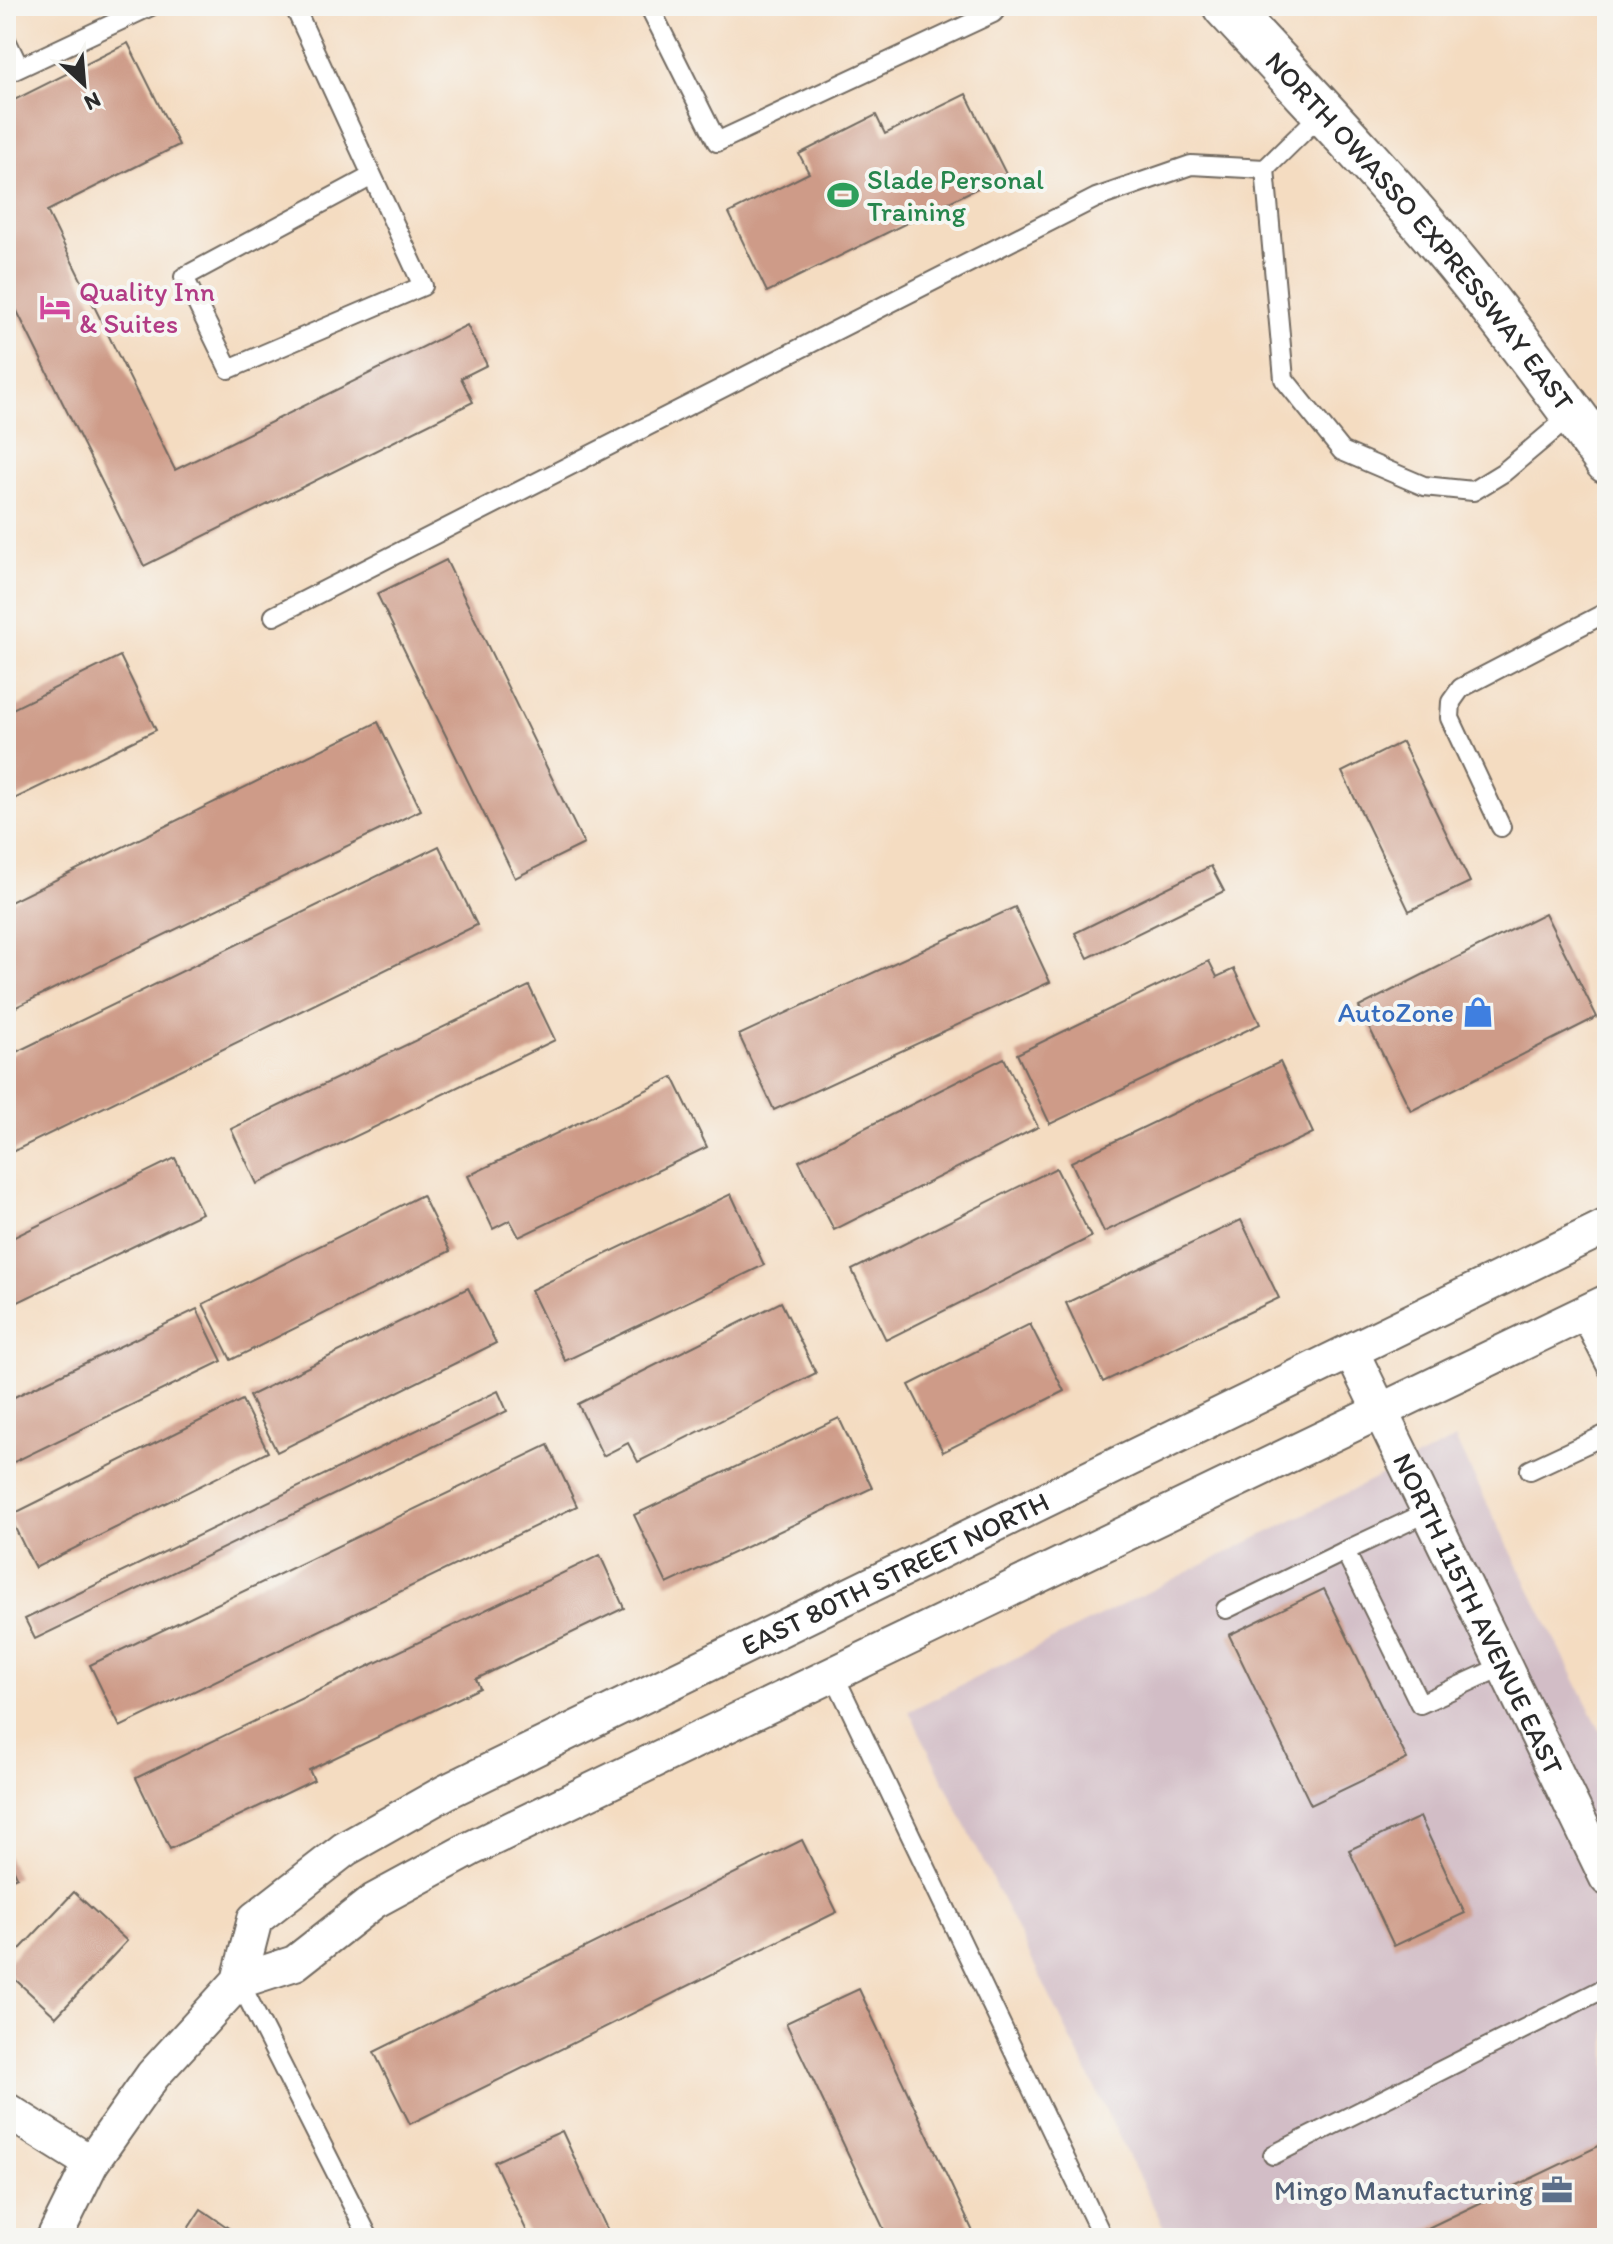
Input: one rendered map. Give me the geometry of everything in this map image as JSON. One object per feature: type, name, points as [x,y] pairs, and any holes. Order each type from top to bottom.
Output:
[{"type":"street","name":"NORTH OWASSO EXPRESSWAY EAST","points":[[1225,6],[1452,258],[1501,318],[1607,461]]},
{"type":"street","name":"EAST 80TH STREET NORTH","points":[[54,2238],[91,2163],[153,2075],[239,1981],[255,1919],[345,1849],[446,1792],[1607,1226]]},
{"type":"street","name":"EAST 80TH STREET NORTH","points":[[239,1981],[295,1963],[374,1901],[470,1849],[1594,1309]]},
{"type":"street","name":"NORTH 115TH AVENUE EAST","points":[[1351,1351],[1607,1878]]},
{"type":"street","points":[[6,2110],[91,2163]]},
{"type":"lane","points":[[6,40],[13,70],[151,6]]},
{"type":"lane","points":[[294,6],[423,286],[229,369],[184,277],[372,176]]},
{"type":"lane","points":[[649,6],[717,142],[993,13],[999,6]]},
{"type":"lane","points":[[274,616],[1096,198],[1191,165],[1265,169],[1323,112]]},
{"type":"lane","points":[[1265,169],[1284,379],[1342,451],[1424,486],[1473,491],[1504,472],[1573,414]]},
{"type":"lane","points":[[1501,827],[1450,718],[1451,702],[1461,688],[1607,612]]},
{"type":"lane","points":[[1594,1309],[1607,1368]]},
{"type":"lane","points":[[1530,1470],[1607,1434]]},
{"type":"lane","points":[[1226,1609],[1428,1512]]},
{"type":"lane","points":[[1345,1551],[1420,1704],[1503,1666]]},
{"type":"lane","points":[[834,1675],[1103,2238]]},
{"type":"lane","points":[[239,1981],[369,2238]]},
{"type":"lane","points":[[1273,2155],[1607,1987]]},
{"type":"shaded area","name":"Mingo Manufacturing","points":[[1455,1439],[1607,1744],[1607,2238],[1169,2238],[909,1711]]},
{"type":"building","name":"Quality Inn & Suites","points":[[128,43],[179,145],[47,211],[175,470],[467,325],[487,365],[461,378],[473,402],[144,566],[6,289],[6,104]]},
{"type":"building","points":[[966,94],[1006,174],[767,292],[729,213],[809,173],[799,154],[876,115],[885,134]]},
{"type":"building","points":[[446,560],[584,844],[515,878],[377,594]]},
{"type":"building","points":[[120,656],[156,730],[6,803],[6,712]]},
{"type":"building","points":[[378,722],[421,810],[6,1012],[6,904]]},
{"type":"building","points":[[1402,742],[1470,882],[1409,911],[1342,772]]},
{"type":"building","points":[[439,846],[477,925],[6,1155],[6,1057]]},
{"type":"building","points":[[1211,866],[1224,891],[1088,958],[1075,933]]},
{"type":"building","points":[[1015,907],[1050,982],[774,1110],[739,1035]]},
{"type":"building","name":"AutoZone","points":[[1545,913],[1597,1017],[1411,1111],[1359,1007]]},
{"type":"building","points":[[1209,961],[1217,977],[1234,969],[1260,1024],[1050,1124],[1017,1054]]},
{"type":"building","points":[[529,986],[555,1040],[257,1184],[231,1129]]},
{"type":"building","points":[[1004,1058],[1038,1127],[834,1230],[799,1161]]},
{"type":"building","points":[[1280,1062],[1313,1133],[1104,1232],[1071,1162]]},
{"type":"building","points":[[673,1077],[707,1147],[519,1237],[510,1220],[493,1229],[468,1176]]},
{"type":"building","points":[[175,1158],[202,1213],[6,1308],[6,1241]]},
{"type":"building","points":[[1056,1168],[1091,1237],[886,1340],[852,1270]]},
{"type":"building","points":[[731,1194],[764,1265],[565,1361],[531,1290]]},
{"type":"building","points":[[422,1195],[450,1251],[231,1360],[203,1304]]},
{"type":"building","points":[[1241,1220],[1279,1298],[1103,1382],[1066,1303]]},
{"type":"building","points":[[468,1288],[496,1343],[277,1452],[249,1396]]},
{"type":"building","points":[[781,1302],[816,1373],[638,1462],[628,1443],[603,1456],[578,1404]]},
{"type":"building","points":[[197,1309],[222,1361],[6,1466],[6,1401]]},
{"type":"building","points":[[1030,1324],[1064,1391],[943,1452],[909,1385]]},
{"type":"building","points":[[498,1391],[507,1411],[35,1639],[25,1619]]},
{"type":"building","points":[[242,1400],[268,1452],[35,1568],[9,1516]]},
{"type":"building","points":[[839,1418],[872,1488],[667,1584],[634,1515]]},
{"type":"building","points":[[548,1445],[577,1506],[120,1727],[90,1665]]},
{"type":"building","points":[[600,1555],[624,1608],[476,1679],[480,1688],[309,1770],[314,1780],[170,1849],[136,1778]]},
{"type":"building","points":[[1324,1589],[1407,1759],[1311,1805],[1229,1635]]},
{"type":"building","points":[[1420,1817],[1465,1913],[1394,1946],[1349,1850]]},
{"type":"building","points":[[802,1840],[837,1912],[410,2124],[374,2052]]},
{"type":"building","points":[[6,1853],[17,1877],[6,1882]]},
{"type":"building","points":[[74,1892],[127,1941],[56,2017],[6,1971],[6,1964]]},
{"type":"building","points":[[859,1989],[976,2238],[888,2238],[786,2023]]},
{"type":"building","points":[[562,2131],[611,2238],[530,2238],[494,2162]]},
{"type":"building","name":"Mingo Manufacturing","points":[[1607,2142],[1607,2238],[1407,2238]]},
{"type":"building","points":[[201,2209],[243,2238],[182,2238]]},
{"type":"place","name":"Slade Personal Training","points":[[843,195]]},
{"type":"place","name":"Quality Inn & Suites","points":[[55,307]]},
{"type":"place","name":"AutoZone","points":[[1478,1012]]},
{"type":"place","name":"Mingo Manufacturing","points":[[1557,2190]]}]
